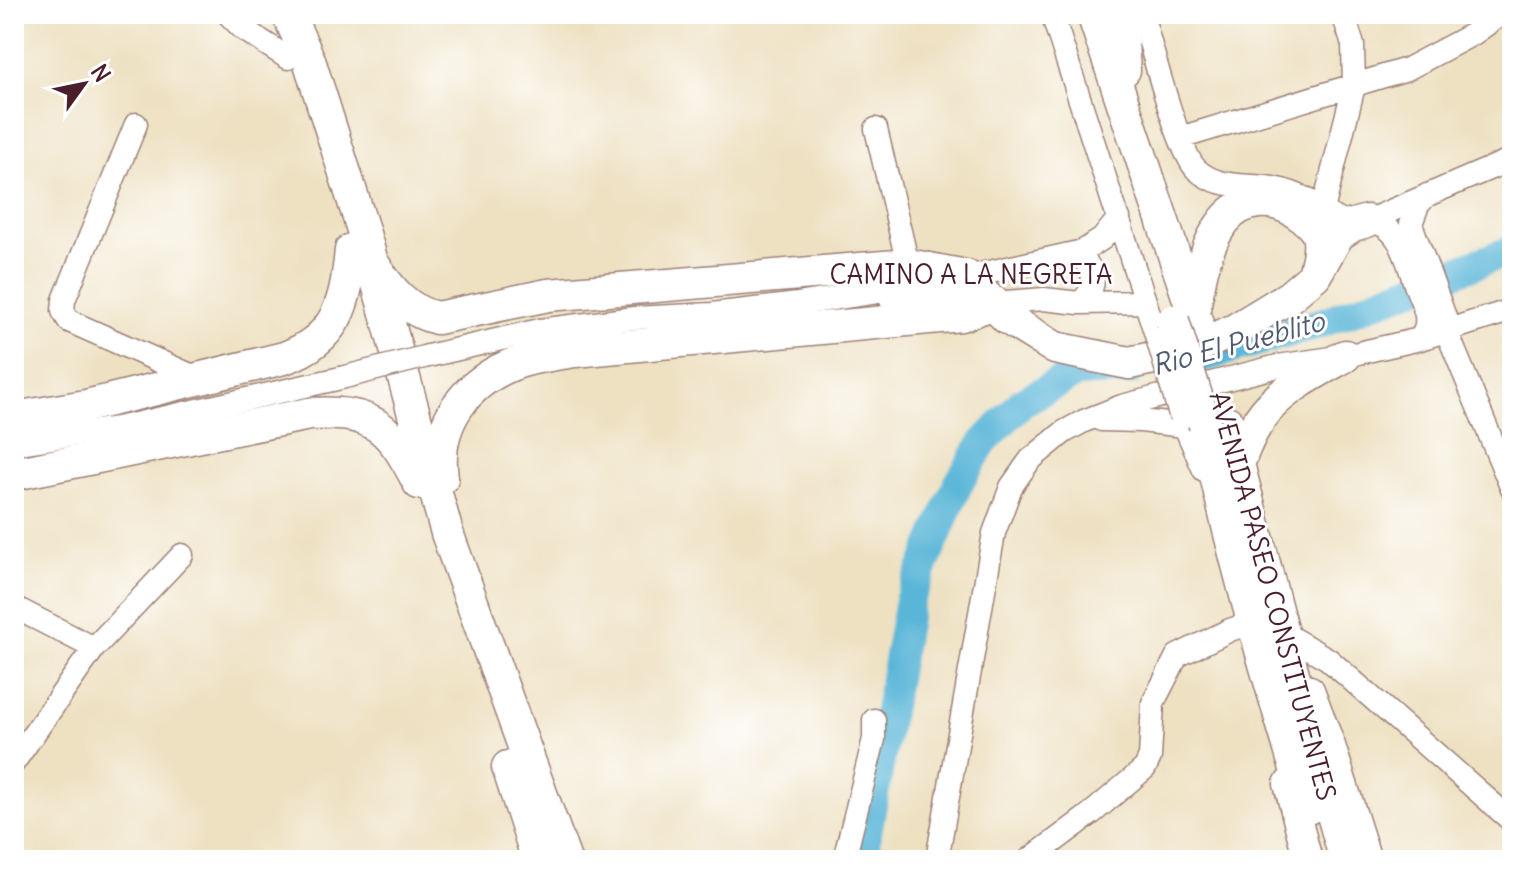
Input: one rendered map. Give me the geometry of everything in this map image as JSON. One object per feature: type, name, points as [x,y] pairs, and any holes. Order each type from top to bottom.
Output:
[{"type":"highway","points":[[267,14],[305,98],[362,258],[447,533],[564,860]]},
{"type":"highway","points":[[288,14],[309,60],[419,483],[538,860]]},
{"type":"highway","name":"AVENIDA PASEO CONSTITUYENTES","points":[[1074,14],[1180,323]]},
{"type":"highway","name":"AVENIDA PASEO CONSTITUYENTES","points":[[1093,14],[1129,121],[1180,323],[1199,423],[1223,511],[1265,633],[1324,860]]},
{"type":"highway","points":[[1120,14],[1129,121]]},
{"type":"highway","points":[[1180,323],[1217,230],[1234,212],[1251,202],[1279,204],[1313,226],[1320,247],[1315,275]]},
{"type":"highway","points":[[362,258],[400,299],[425,316],[437,318],[548,295],[908,265],[966,276],[1007,318],[1066,352],[1129,363],[1170,356],[1235,330],[1289,297],[1315,275],[1338,235],[1353,225],[1391,226]]},
{"type":"highway","points":[[14,418],[86,406],[284,358],[305,350],[339,312],[362,258]]},
{"type":"highway","points":[[447,533],[448,513],[441,471],[446,424],[473,389],[517,362],[575,351],[961,315],[995,303]]},
{"type":"highway","points":[[1238,465],[1255,426],[1268,406],[1293,385],[1345,356]]},
{"type":"highway","points":[[14,474],[309,414],[337,412],[354,414],[380,427],[397,443],[419,483]]},
{"type":"highway","name":"AVENIDA PASEO CONSTITUYENTES","points":[[1199,423],[1238,465],[1265,633],[1299,697],[1346,860]]},
{"type":"main road","points":[[1308,860],[1258,662],[1265,633],[1300,664],[1327,733],[1367,860]]},
{"type":"street","points":[[228,14],[243,29],[288,58]]},
{"type":"street","points":[[1052,14],[1145,302],[1180,323],[1199,423],[1122,419],[1084,421]]},
{"type":"street","points":[[1113,14],[1123,57]]},
{"type":"street","points":[[1142,14],[1180,138],[1191,164],[1200,172],[1229,186],[1286,191],[1343,221],[1391,226],[1427,195]]},
{"type":"street","points":[[1323,210],[1354,86],[1353,45],[1343,14]]},
{"type":"street","points":[[1180,138],[1407,69],[1473,34],[1501,14]]},
{"type":"street","points":[[136,124],[64,300],[63,311],[69,321],[197,378]]},
{"type":"street","points":[[876,129],[908,265]]},
{"type":"street","points":[[1391,226],[1427,195],[1512,159]]},
{"type":"street","name":"CAMINO A LA NEGRETA","points":[[14,444],[122,427],[540,330],[634,318],[712,314],[798,304],[950,281],[1074,254],[1095,245],[1119,218]]},
{"type":"street","points":[[1391,226],[1512,489]]},
{"type":"street","points":[[1074,254],[1087,262],[1093,276],[1090,294],[1079,303]]},
{"type":"street","name":"CAMINO A LA NEGRETA","points":[[798,304],[947,298],[972,298],[995,303],[1044,299],[1079,303],[1145,302]]},
{"type":"street","points":[[1038,338],[1036,319],[1044,299]]},
{"type":"street","points":[[937,860],[994,533],[1011,487],[1030,460],[1064,432],[1122,406],[1278,366],[1345,356],[1435,327],[1512,310]]},
{"type":"street","points":[[14,762],[94,648],[182,555]]},
{"type":"street","points":[[14,607],[94,648]]},
{"type":"street","points":[[1029,860],[1145,768],[1150,757],[1153,703],[1177,656],[1230,630],[1265,633],[1328,659],[1512,821]]},
{"type":"street","points":[[844,860],[874,739],[874,720]]},
{"type":"waterway","name":"Rio El Pueblito","points":[[1197,359],[1324,322],[1512,250]]},
{"type":"waterway","name":"Rio El Pueblito","points":[[862,860],[909,601],[958,484],[983,443],[1022,402],[1077,373],[1130,370]]}]
